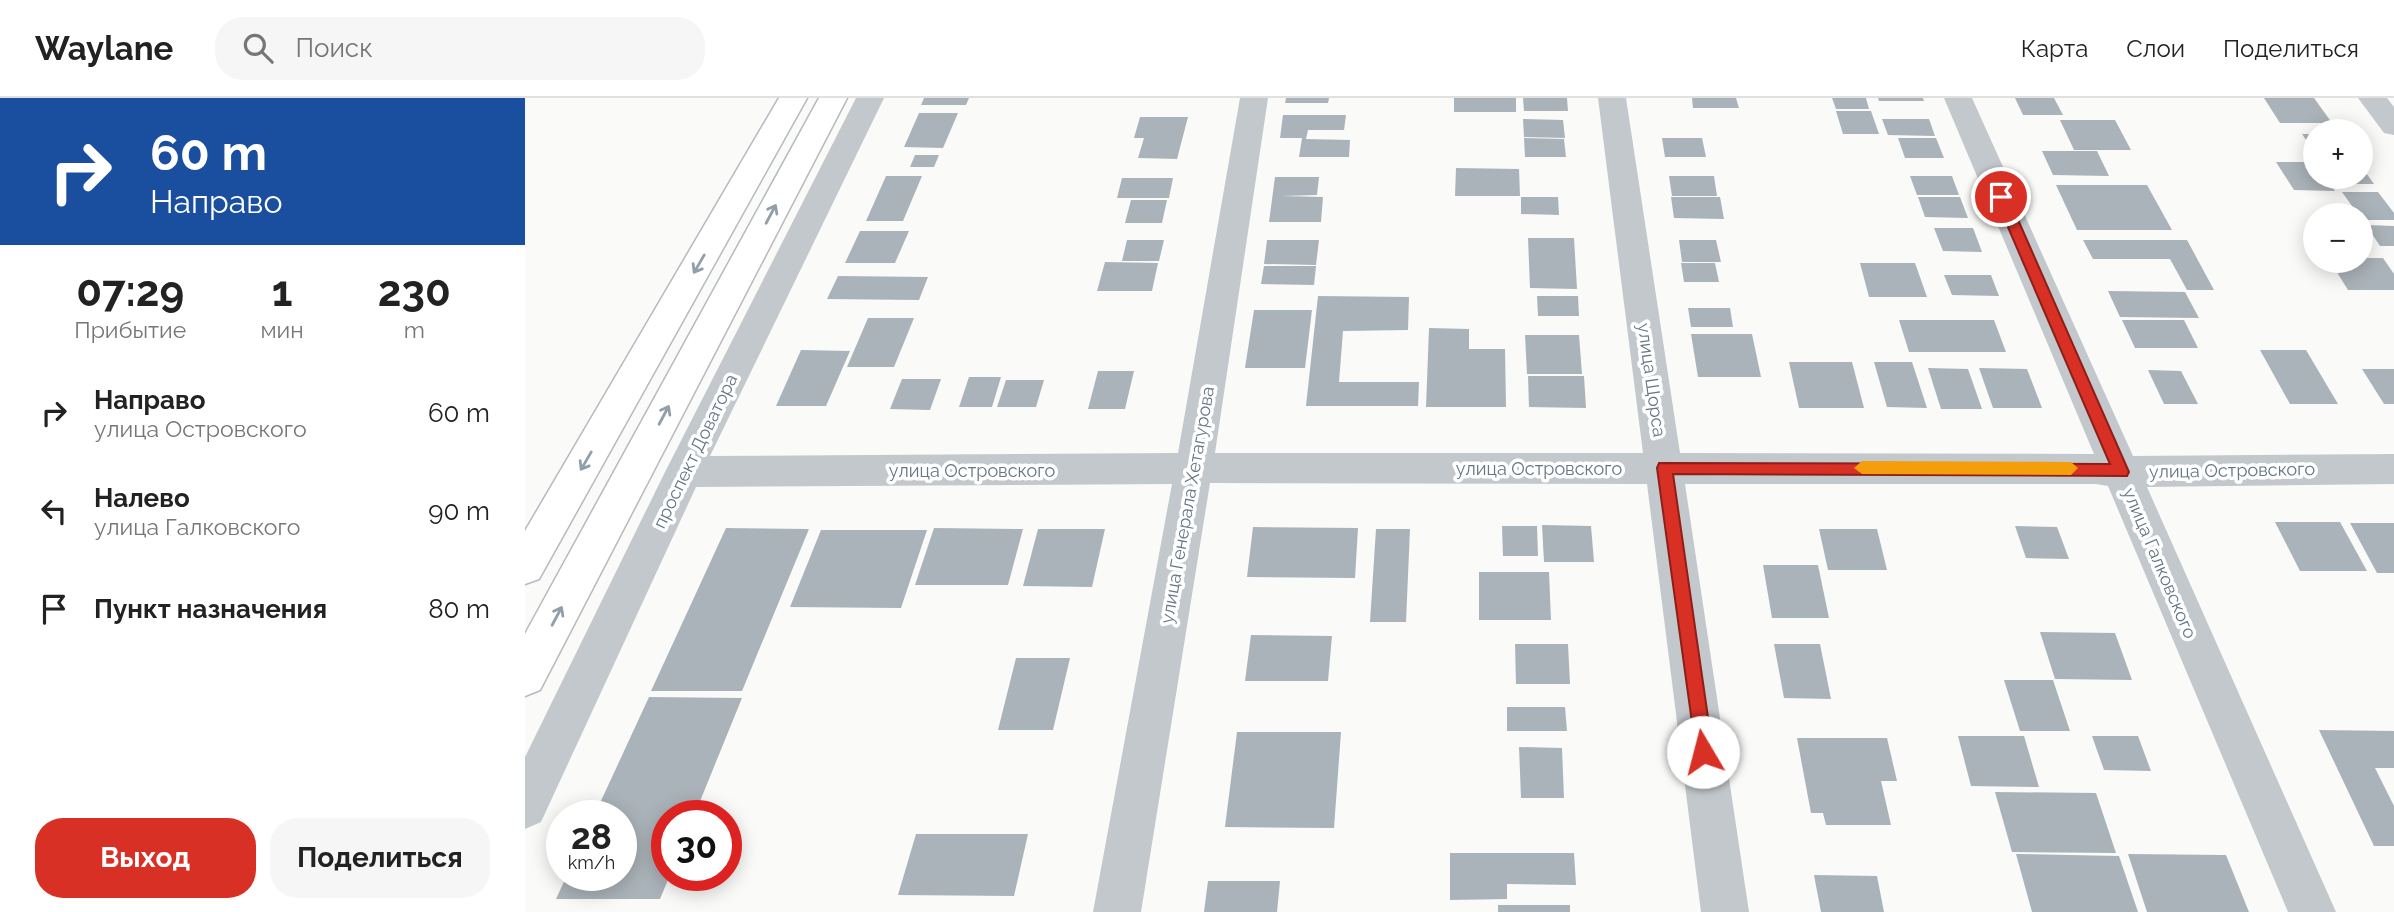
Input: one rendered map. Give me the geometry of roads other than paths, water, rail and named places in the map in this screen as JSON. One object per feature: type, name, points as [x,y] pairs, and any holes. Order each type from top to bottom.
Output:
[{"type":"main road","points":[[525,567],[793,98]]},
{"type":"main road","points":[[525,676],[833,98]]},
{"type":"street","name":"проспект Доватора","points":[[525,806],[684,472],[870,98]]},
{"type":"street","name":"улица Генерала Хетагурова","points":[[1117,912],[1194,468],[1254,98]]},
{"type":"street","name":"улица Щорса","points":[[1612,98],[1725,912]]},
{"type":"street","name":"улица Галковского","points":[[1958,98],[2312,912]]},
{"type":"street","points":[[2372,98],[2394,126]]},
{"type":"street","name":"улица Островского","points":[[684,472],[1194,468],[2096,468],[2121,472],[2394,469]]}]
